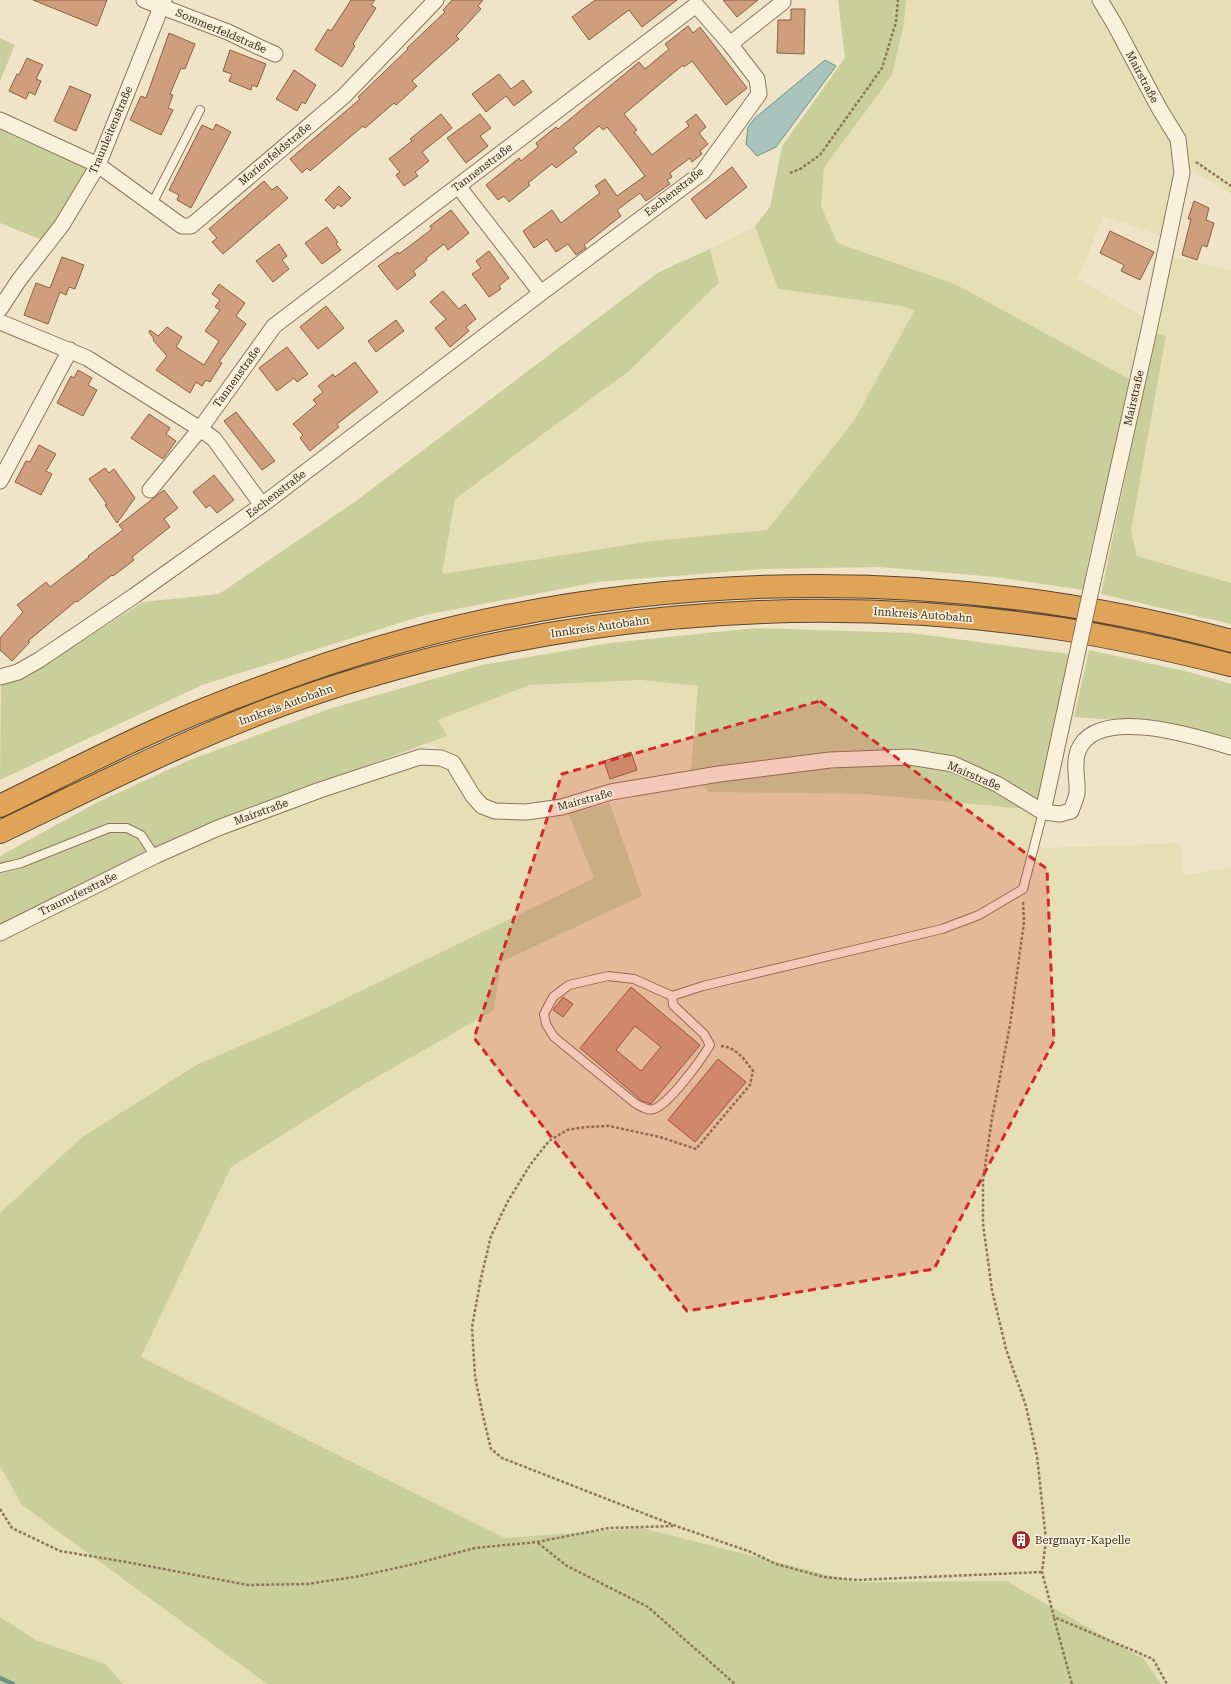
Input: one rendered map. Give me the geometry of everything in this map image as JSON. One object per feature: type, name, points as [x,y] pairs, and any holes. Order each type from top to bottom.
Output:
[{"type":"highway","points":[[0,806],[176,721],[307,671],[385,646],[498,619],[568,606],[626,598],[724,589],[792,586],[905,588],[961,592],[1079,607],[1147,620],[1231,641]]},
{"type":"highway","name":"Innkreis Autobahn","points":[[0,832],[174,749],[291,701],[362,678],[474,648],[553,633],[632,621],[752,612],[823,610],[945,615],[1070,630],[1119,639],[1231,665]]},
{"type":"street","name":"Sommerfeldstraße","points":[[144,0],[163,3],[275,54]]},
{"type":"street","name":"Marienfeldstraße","points":[[0,120],[98,165],[182,226],[191,226],[344,96],[436,0]]},
{"type":"street","name":"Mairstraße","points":[[1043,812],[1182,173],[1178,139],[1159,108],[1100,0]]},
{"type":"street","points":[[730,44],[783,2]]},
{"type":"street","name":"Traunleitenstraße","points":[[0,309],[19,280],[62,225],[98,165],[163,3]]},
{"type":"street","name":"Tannenstraße","points":[[150,490],[200,429],[274,326],[696,6],[730,44]]},
{"type":"street","name":"Eschenstraße","points":[[0,677],[18,672],[39,660],[134,596],[262,505],[541,292],[702,173],[759,94],[757,79],[730,44]]},
{"type":"street","points":[[458,186],[541,292]]},
{"type":"street","points":[[0,322],[87,358],[200,429],[214,439],[262,505]]},
{"type":"street","points":[[0,481],[70,350]]},
{"type":"street","name":"Mairstraße","points":[[155,856],[225,825],[320,790],[420,757],[441,758],[454,764],[473,796],[482,806],[495,811],[526,812],[562,807],[611,792],[719,774],[830,760],[910,757],[953,764],[997,784],[1043,812],[1060,814],[1071,811],[1077,794],[1076,768],[1078,752],[1083,740],[1094,733],[1110,728],[1141,726],[1193,735],[1231,747]]},
{"type":"street","name":"Traunuferstraße","points":[[0,933],[155,856]]},
{"type":"lane","points":[[152,204],[200,110]]},
{"type":"lane","name":"Mairstraße","points":[[1023,889],[1043,812]]},
{"type":"lane","points":[[0,868],[21,863],[109,828],[127,828],[141,835],[155,856]]},
{"type":"lane","points":[[672,996],[673,1005],[704,1034],[710,1045],[705,1054],[668,1100],[654,1109],[646,1109],[636,1104],[554,1037],[546,1024],[544,1014],[553,997],[569,984],[608,976],[634,979],[672,996],[703,986],[942,928],[980,916],[1023,889]]},
{"type":"path","points":[[790,173],[800,169],[820,156],[882,68],[896,22],[898,0]]},
{"type":"path","points":[[1180,152],[1231,186]]},
{"type":"path","points":[[1023,889],[1024,922],[1010,1025],[992,1118],[983,1180],[983,1224],[992,1290],[1006,1349],[1026,1406],[1037,1456],[1046,1540],[1042,1572],[1072,1684]]},
{"type":"path","points":[[710,1045],[725,1046],[740,1054],[753,1071],[750,1085],[696,1149],[660,1137],[609,1126],[586,1126],[567,1130],[549,1141],[530,1165],[511,1195],[491,1236],[481,1278],[472,1327],[474,1376],[491,1449],[502,1458],[676,1526],[751,1552],[776,1564],[824,1577],[857,1580],[1042,1572]]},
{"type":"path","points":[[0,1509],[12,1528],[60,1551],[132,1563],[248,1586],[307,1584],[360,1576],[475,1548],[538,1542],[609,1528],[676,1526]]},
{"type":"path","points":[[538,1542],[568,1566],[648,1607],[735,1684]]},
{"type":"path","points":[[1054,1617],[1152,1659],[1167,1684]]},
{"type":"highlighted area","points":[[820,701],[1047,869],[1054,1041],[934,1269],[687,1311],[474,1038],[562,774]]},
{"type":"shaded area","points":[[906,0],[1231,0],[1231,193],[1178,163],[1165,237],[1103,216],[1078,279],[1144,317],[1131,380],[955,284],[837,243],[821,206],[824,168],[892,75],[904,23]]},
{"type":"shaded area","points":[[755,226],[778,289],[903,306],[914,311],[854,421],[767,530],[442,574],[455,499],[629,371],[719,284],[710,249]]},
{"type":"shaded area","points":[[1170,256],[1231,270],[1231,583],[1137,556],[1131,532],[1166,337],[1155,333]]},
{"type":"shaded area","points":[[643,680],[698,686],[691,769],[559,805],[505,809],[482,799],[458,758],[427,743],[447,736],[438,720],[530,685]]},
{"type":"shaded area","points":[[435,762],[445,767],[465,801],[491,816],[523,820],[568,813],[595,877],[303,1020],[198,1064],[81,1138],[0,1213],[0,939],[29,927],[220,833],[397,771]]},
{"type":"shaded area","points":[[699,780],[708,792],[864,794],[1037,810],[1030,847],[1048,848],[1180,843],[1184,875],[1231,867],[1231,1684],[1161,1684],[1144,1659],[1006,1581],[856,1582],[642,1528],[505,1538],[141,1357],[231,1167],[356,1089],[494,1010],[501,962],[642,896],[610,803]]},
{"type":"shaded area","points":[[0,1466],[23,1505],[267,1684],[123,1684],[105,1664],[36,1640],[0,1617]]},
{"type":"green space","points":[[838,0],[906,0],[904,23],[892,75],[824,168],[821,206],[837,243],[955,284],[1131,380],[1087,567],[1083,590],[995,577],[879,567],[765,569],[598,582],[425,615],[202,685],[0,780],[1,685],[43,666],[143,602],[219,594],[356,501],[659,272],[710,249],[719,283],[629,371],[455,499],[442,574],[653,541],[767,530],[854,421],[914,311],[903,306],[778,289],[755,226],[770,207],[782,146],[845,58]]},
{"type":"green space","points":[[0,38],[15,45],[0,81]]},
{"type":"green space","points":[[0,118],[91,164],[67,205],[42,240],[0,223]]},
{"type":"green space","points":[[1155,333],[1166,336],[1131,531],[1137,556],[1231,583],[1231,624],[1101,594]]},
{"type":"green space","points":[[755,628],[911,633],[1069,654],[1037,810],[864,794],[708,792],[691,769],[698,686],[643,680],[530,685],[438,720],[447,736],[190,831],[0,927],[0,856],[96,803],[192,759],[329,709],[482,665],[610,643]]},
{"type":"green space","points":[[1089,650],[1189,672],[1231,684],[1231,738],[1155,723],[1074,717]]},
{"type":"green space","points":[[610,803],[642,896],[501,962],[494,1010],[356,1089],[231,1167],[141,1357],[505,1538],[642,1528],[856,1582],[1006,1581],[1144,1659],[1161,1684],[267,1684],[22,1505],[0,1466],[0,1213],[81,1138],[198,1064],[303,1019],[594,878],[568,813]]},
{"type":"green space","points":[[0,1617],[36,1640],[105,1664],[123,1684],[0,1684]]},
{"type":"water","points":[[825,60],[836,66],[776,147],[757,156],[746,144],[748,127],[755,118]]},
{"type":"building","points":[[33,0],[107,0],[97,26]]},
{"type":"building","points":[[351,0],[375,0],[371,5],[376,8],[353,44],[355,46],[342,67],[315,50],[328,29],[331,31]]},
{"type":"building","points":[[452,0],[483,0],[478,6],[481,9],[456,36],[459,39],[412,81],[417,86],[396,105],[394,103],[365,128],[363,126],[310,171],[307,168],[302,173],[290,159],[360,99],[358,97],[445,12],[443,10]]},
{"type":"building","points":[[595,0],[677,0],[642,27],[629,10],[589,40],[572,17]]},
{"type":"building","points":[[723,0],[758,0],[737,17]]},
{"type":"building","points":[[791,9],[805,9],[804,54],[777,53],[778,20],[791,20]]},
{"type":"building","points":[[688,26],[693,33],[700,27],[747,88],[726,105],[692,61],[684,67],[683,65],[624,114],[637,130],[634,132],[652,155],[689,126],[686,122],[696,114],[706,127],[699,133],[708,144],[700,151],[702,154],[692,162],[690,158],[670,173],[672,177],[667,180],[670,184],[646,201],[640,193],[617,210],[621,216],[584,245],[586,248],[576,255],[568,244],[556,252],[547,239],[534,248],[523,231],[552,210],[561,223],[600,193],[595,186],[605,179],[617,196],[645,176],[607,127],[603,130],[599,126],[573,148],[577,152],[556,168],[552,164],[528,183],[530,185],[509,202],[504,196],[498,200],[486,185],[519,158],[521,161],[538,147],[536,143],[556,127],[558,129],[639,62],[645,69],[669,49],[665,44]]},
{"type":"building","points":[[169,33],[195,44],[185,69],[181,68],[170,94],[173,95],[168,108],[173,110],[161,135],[130,120],[141,96],[146,98]]},
{"type":"building","points":[[230,50],[266,64],[257,87],[252,85],[251,90],[229,81],[232,74],[223,71]]},
{"type":"building","points":[[27,58],[43,65],[36,79],[41,81],[35,95],[29,92],[26,99],[9,91]]},
{"type":"building","points":[[294,70],[316,85],[305,104],[302,102],[297,111],[276,99]]},
{"type":"building","points":[[499,74],[511,89],[523,80],[532,92],[514,106],[506,96],[486,112],[472,94]]},
{"type":"building","points":[[70,86],[91,95],[76,131],[54,121]]},
{"type":"building","points":[[441,114],[452,128],[422,152],[429,161],[415,172],[418,176],[404,186],[396,175],[400,172],[389,159],[412,141],[410,139]]},
{"type":"building","points":[[480,114],[491,128],[480,136],[488,146],[466,163],[447,138]]},
{"type":"building","points":[[216,124],[231,132],[191,208],[177,200],[179,195],[169,190],[202,125],[213,130]]},
{"type":"building","points":[[732,167],[747,187],[706,219],[691,199]]},
{"type":"building","points":[[264,181],[272,190],[277,186],[288,198],[223,254],[212,242],[217,238],[209,229]]},
{"type":"building","points":[[339,186],[351,198],[341,207],[338,204],[334,209],[325,200]]},
{"type":"building","points":[[1194,201],[1209,208],[1206,220],[1214,223],[1207,247],[1202,245],[1197,260],[1182,255],[1191,219],[1188,219]]},
{"type":"building","points":[[451,210],[469,233],[448,250],[444,244],[426,258],[427,260],[413,271],[416,275],[397,290],[378,266],[398,252],[399,254],[432,229],[430,226]]},
{"type":"building","points":[[327,227],[338,242],[336,244],[341,250],[322,264],[305,243]]},
{"type":"building","points":[[1110,231],[1154,252],[1140,280],[1121,271],[1124,265],[1100,253]]},
{"type":"building","points":[[279,244],[287,256],[282,260],[289,269],[273,282],[256,261]]},
{"type":"building","points":[[489,251],[509,278],[499,286],[501,289],[489,297],[472,274],[481,268],[476,261]]},
{"type":"building","points":[[62,257],[84,265],[75,289],[69,287],[66,295],[60,292],[48,324],[24,315],[36,283],[50,288]]},
{"type":"building","points":[[219,284],[245,303],[236,316],[246,324],[219,362],[222,363],[210,382],[206,380],[202,386],[196,382],[190,393],[156,370],[167,356],[153,340],[154,339],[149,332],[150,330],[158,336],[167,327],[182,337],[176,347],[204,365],[219,341],[205,331],[220,310],[215,307],[220,300],[212,294]]},
{"type":"building","points":[[443,291],[459,309],[465,304],[476,319],[466,327],[469,331],[450,347],[435,328],[446,319],[430,302]]},
{"type":"building","points":[[326,306],[344,328],[318,349],[300,327]]},
{"type":"building","points":[[396,320],[404,331],[376,352],[368,341]]},
{"type":"building","points":[[287,347],[308,374],[297,382],[294,378],[277,391],[259,368]]},
{"type":"building","points":[[355,362],[378,392],[337,424],[339,427],[310,451],[300,438],[303,435],[293,424],[317,404],[313,400],[323,392],[318,386],[333,374],[335,377]]},
{"type":"building","points":[[78,370],[92,378],[88,385],[97,390],[83,416],[57,403],[71,376],[74,378]]},
{"type":"building","points":[[236,412],[275,461],[262,470],[224,421]]},
{"type":"building","points":[[149,414],[170,428],[166,434],[176,441],[163,459],[131,438]]},
{"type":"building","points":[[39,445],[56,454],[46,471],[52,474],[41,495],[15,482],[26,461],[30,462]]},
{"type":"building","points":[[105,468],[109,473],[114,469],[135,498],[117,523],[105,505],[107,504],[89,479]]},
{"type":"building","points":[[214,475],[234,500],[217,513],[210,505],[206,508],[193,492]]},
{"type":"building","points":[[164,490],[178,508],[164,519],[170,527],[132,557],[134,560],[77,602],[76,601],[28,641],[30,642],[12,661],[0,650],[0,638],[23,612],[17,605],[46,582],[50,587],[89,557],[88,556],[123,530],[119,525]]},
{"type":"building","points":[[631,752],[637,770],[610,779],[604,761]]},
{"type":"building","points":[[631,987],[700,1045],[651,1104],[642,1101],[580,1048]],"holes":[[[635,1026],[661,1047],[641,1071],[616,1050]]]},
{"type":"building","points":[[563,997],[573,1004],[563,1017],[553,1010]]},
{"type":"building","points":[[718,1059],[746,1082],[695,1142],[668,1120]]},
{"type":"waterway","points":[[0,1678],[13,1684]]},
{"type":"place","name":"Bergmayr-Kapelle","points":[[1021,1540]]}]
